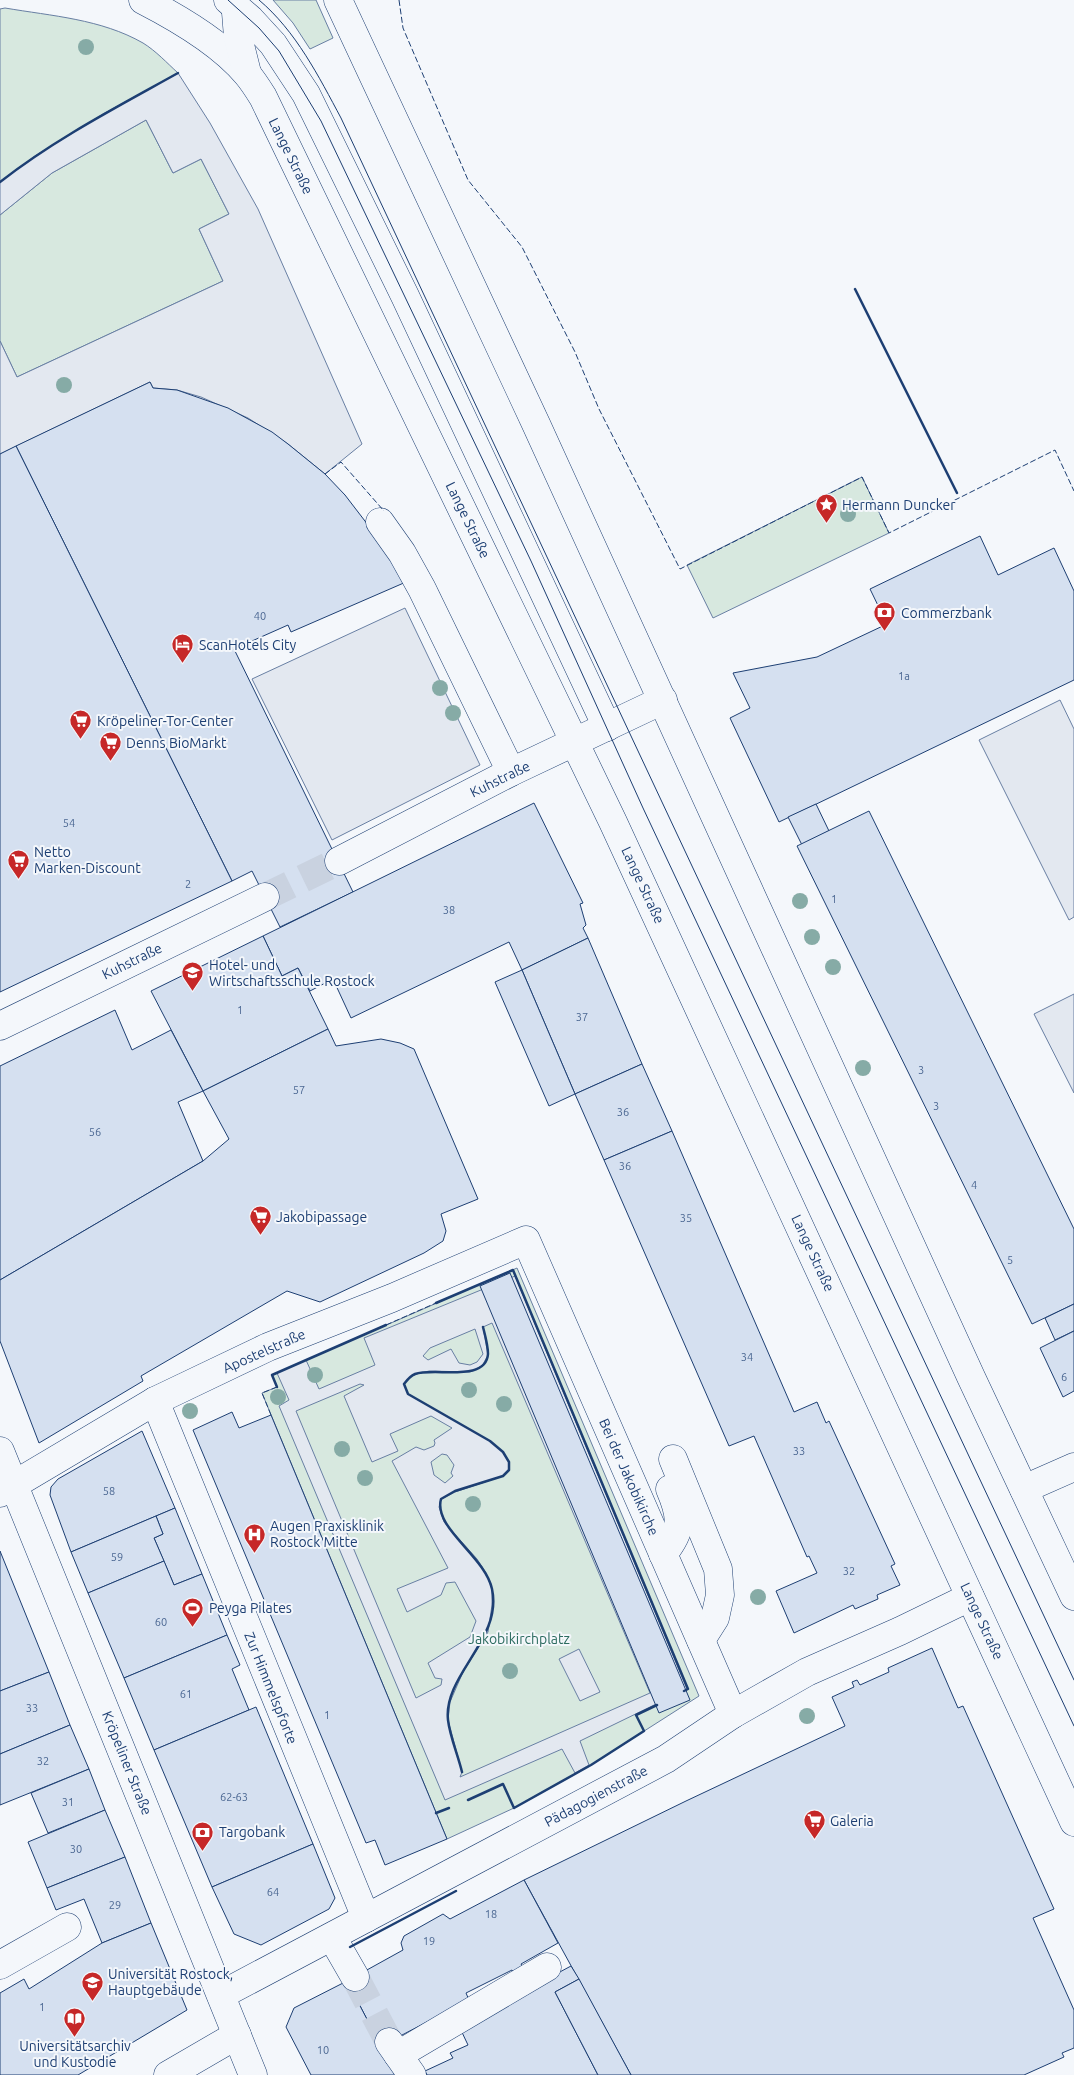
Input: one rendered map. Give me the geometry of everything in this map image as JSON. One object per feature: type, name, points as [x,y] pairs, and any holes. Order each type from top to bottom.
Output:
[{"type":"street","name":"Lange Straße","points":[[143,0],[194,30],[221,50],[247,74],[263,96],[575,742],[726,1064],[1074,1822]]},
{"type":"street","points":[[338,0],[663,700],[967,1368],[1074,1596]]},
{"type":"street","points":[[232,2],[247,74]]},
{"type":"street","points":[[232,2],[273,44],[306,94],[405,296],[608,727]]},
{"type":"street","points":[[380,522],[402,553],[511,772]]},
{"type":"street","name":"Kuhstraße","points":[[338,861],[511,772],[663,700]]},
{"type":"street","name":"Kuhstraße","points":[[0,1026],[265,897]]},
{"type":"street","name":"Apostelstraße","points":[[7,1488],[155,1401],[268,1347],[392,1298],[526,1240]]},
{"type":"street","name":"Bei der Jakobikirche","points":[[526,1240],[733,1714]]},
{"type":"street","name":"Zur Himmelspforte","points":[[155,1401],[366,1918]]},
{"type":"street","name":"Kröpeliner Straße","points":[[0,1450],[7,1488],[253,2075]]},
{"type":"street","points":[[663,1554],[675,1539],[679,1522],[666,1462],[718,1569],[720,1595],[717,1610],[715,1618],[701,1640]]},
{"type":"street","points":[[1024,1489],[1074,1467]]},
{"type":"street","name":"Pädagogienstraße","points":[[221,1995],[666,1759],[733,1714],[807,1672],[900,1631],[970,1597]]},
{"type":"street","points":[[0,1965],[67,1927]]},
{"type":"street","points":[[324,1941],[355,1977]]},
{"type":"street","points":[[400,2057],[547,1967]]},
{"type":"street","points":[[168,2075],[237,2035]]},
{"type":"green space","points":[[273,0],[316,0],[333,38],[310,49],[293,23]]},
{"type":"green space","points":[[5,8],[93,23],[127,35],[157,53],[178,73],[64,138],[0,182],[0,9]]},
{"type":"green space","points":[[146,120],[173,173],[201,159],[229,214],[199,229],[223,281],[17,377],[0,341],[0,215],[52,173]]},
{"type":"green space","points":[[862,477],[889,533],[713,618],[687,565]]},
{"type":"green space","name":"Jakobikirchplatz","points":[[517,1268],[699,1696],[591,1765],[514,1808],[447,1839],[262,1393],[277,1387],[272,1375]]},
{"type":"shaded area","points":[[178,73],[210,123],[258,209],[362,444],[325,474],[288,444],[248,418],[201,397],[177,390],[153,388],[150,382],[0,454],[0,341],[17,377],[223,281],[199,229],[229,214],[201,159],[173,173],[146,120],[52,173],[0,215],[0,182],[35,156],[103,114]]},
{"type":"shaded area","points":[[405,608],[480,765],[332,840],[252,679]]},
{"type":"shaded area","points":[[1060,700],[1074,729],[1074,917],[1069,920],[979,740]]},
{"type":"shaded area","points":[[1074,994],[1074,1093],[1034,1014]]},
{"type":"shaded area","points":[[515,1276],[687,1689],[580,1741],[589,1765],[575,1773],[562,1749],[445,1800],[279,1406],[289,1400],[277,1373],[306,1360],[319,1389],[375,1365],[364,1338]],"holes":[[[492,1323],[650,1693],[460,1777],[462,1772],[448,1720],[450,1702],[463,1672],[488,1632],[492,1589],[486,1573],[477,1559],[444,1522],[439,1507],[441,1499],[455,1492],[503,1476],[509,1470],[509,1462],[503,1452],[490,1441],[408,1394],[404,1384],[410,1377],[429,1371],[470,1372],[482,1366],[488,1355],[483,1327]],[[475,1329],[483,1354],[477,1362],[470,1365],[459,1363],[451,1349],[428,1360],[423,1356],[430,1348]],[[360,1384],[364,1385],[344,1396],[372,1462],[398,1451],[390,1434],[431,1416],[452,1428],[434,1440],[434,1446],[424,1450],[416,1447],[392,1461],[448,1568],[397,1589],[407,1612],[441,1595],[446,1583],[455,1582],[476,1621],[470,1637],[428,1663],[435,1678],[442,1679],[441,1685],[416,1698],[296,1411]],[[442,1454],[447,1455],[454,1465],[451,1473],[453,1476],[445,1483],[434,1475],[431,1462]]]},
{"type":"shaded area","points":[[579,1649],[600,1692],[580,1701],[559,1659]]},
{"type":"building","name":"ScanHotels City","points":[[150,382],[153,388],[177,390],[228,408],[272,432],[288,444],[325,474],[345,495],[378,538],[406,582],[291,632],[288,625],[234,649],[353,892],[280,927],[252,871],[232,881],[16,446]]},
{"type":"building","name":"Kröpeliner-Tor-Center","points":[[16,446],[232,881],[0,992],[0,454]]},
{"type":"building","points":[[980,536],[998,575],[1054,548],[1074,591],[1074,680],[779,822],[730,718],[750,708],[733,673],[817,657],[887,624],[870,589]]},
{"type":"building","points":[[534,803],[583,903],[580,904],[586,925],[583,928],[588,938],[522,970],[509,942],[351,1018],[333,979],[310,991],[298,968],[282,976],[263,936]]},
{"type":"building","points":[[816,804],[829,831],[802,845],[788,817]]},
{"type":"building","points":[[869,811],[1074,1229],[1074,1304],[1032,1324],[797,846]]},
{"type":"building","points":[[263,936],[282,976],[298,968],[328,1029],[203,1091],[151,991]]},
{"type":"building","points":[[588,938],[642,1064],[575,1094],[522,970]]},
{"type":"building","points":[[522,970],[575,1094],[549,1106],[495,982]]},
{"type":"building","points":[[115,1010],[132,1050],[171,1030],[203,1091],[178,1102],[203,1161],[0,1280],[0,1066]]},
{"type":"building","name":"Jakobipassage","points":[[328,1029],[336,1046],[381,1039],[400,1043],[414,1049],[478,1199],[441,1214],[446,1231],[443,1241],[424,1253],[320,1302],[287,1291],[141,1376],[143,1381],[39,1443],[0,1341],[0,1280],[203,1161],[229,1139],[203,1091]]},
{"type":"building","points":[[642,1064],[672,1131],[604,1160],[575,1094]]},
{"type":"building","points":[[672,1131],[794,1412],[817,1402],[826,1423],[829,1421],[895,1564],[891,1566],[900,1585],[877,1595],[878,1599],[855,1609],[853,1605],[794,1633],[776,1591],[817,1573],[809,1556],[807,1557],[754,1436],[729,1446],[604,1160]]},
{"type":"building","points":[[510,1273],[690,1700],[659,1713],[480,1286]]},
{"type":"building","points":[[1074,1304],[1074,1331],[1055,1340],[1045,1318]]},
{"type":"building","points":[[1074,1331],[1074,1391],[1063,1397],[1040,1348]]},
{"type":"building","points":[[232,1412],[239,1428],[271,1415],[447,1839],[385,1865],[375,1840],[366,1843],[193,1430]]},
{"type":"building","points":[[142,1431],[175,1508],[71,1552],[50,1495],[51,1487],[58,1479]]},
{"type":"building","points":[[175,1508],[202,1574],[174,1585],[154,1538],[163,1534],[156,1516]]},
{"type":"building","points":[[156,1516],[163,1534],[154,1538],[164,1561],[88,1593],[71,1552]]},
{"type":"building","points":[[0,1551],[49,1672],[0,1691]]},
{"type":"building","points":[[164,1561],[174,1585],[202,1574],[227,1635],[124,1678],[88,1593]]},
{"type":"building","points":[[227,1635],[240,1665],[232,1669],[249,1710],[154,1750],[124,1678]]},
{"type":"building","name":"Galeria","points":[[932,1648],[958,1708],[963,1706],[1054,1909],[1033,1918],[1074,2010],[1074,2048],[1062,2053],[1064,2057],[1024,2075],[631,2075],[524,1880],[845,1726],[832,1697],[854,1687],[852,1682],[857,1680],[860,1685],[889,1672],[888,1668]]},
{"type":"building","points":[[49,1672],[70,1725],[0,1754],[0,1691]]},
{"type":"building","points":[[256,1707],[313,1844],[212,1887],[154,1750]]},
{"type":"building","points":[[70,1725],[89,1769],[0,1805],[0,1754]]},
{"type":"building","points":[[89,1769],[105,1810],[48,1833],[31,1793]]},
{"type":"building","points":[[105,1810],[125,1857],[47,1888],[28,1842]]},
{"type":"building","points":[[313,1844],[335,1898],[329,1909],[261,1945],[234,1934],[212,1887]]},
{"type":"building","points":[[125,1857],[151,1923],[102,1943],[84,1899],[56,1910],[47,1888]]},
{"type":"building","points":[[524,1880],[558,1943],[521,1964],[524,1969],[514,1974],[512,1970],[466,1993],[469,2000],[381,2046],[347,1981],[403,1950],[401,1943],[404,1936],[443,1914],[450,1919]]},
{"type":"building","name":"Universität Rostock, Hauptgebäude","points":[[151,1923],[187,2010],[78,2075],[0,2075],[0,1993],[24,1979],[29,1989],[102,1943]]},
{"type":"building","points":[[571,1966],[579,1979],[555,1992],[598,2075],[427,2075],[425,2071],[453,2058],[450,2053],[468,2045],[459,2026]]},
{"type":"building","points":[[579,1979],[631,2075],[598,2075],[555,1992]]},
{"type":"building","points":[[347,1981],[395,2075],[311,2075],[286,2027],[294,2008]]},
{"type":"tunnel","points":[[265,897],[339,861]]},
{"type":"tunnel","points":[[355,1977],[389,2042]]},
{"type":"tram line","points":[[228,0],[259,28],[279,51],[321,121],[531,561],[643,808],[1074,1726]]},
{"type":"tram line","points":[[259,0],[284,26],[306,55],[341,118],[1074,1680]]},
{"type":"fence","points":[[399,0],[403,28],[468,180],[522,247],[575,352],[599,409],[680,569],[862,477],[889,533],[1055,450],[1074,491]]},
{"type":"fence","points":[[325,474],[341,462],[384,511]]},
{"type":"fence","points":[[386,1325],[436,1303]]},
{"type":"fence","points":[[271,1415],[262,1393],[277,1387]]},
{"type":"wall","points":[[0,182],[64,138],[178,73]]},
{"type":"wall","points":[[855,289],[957,493]]},
{"type":"wall","points":[[436,1303],[513,1270],[688,1689],[684,1691]]},
{"type":"wall","points":[[277,1387],[272,1375],[386,1325]]},
{"type":"wall","points":[[462,1772],[449,1726],[449,1704],[454,1688],[482,1641],[489,1624],[493,1607],[492,1589],[480,1565],[445,1521],[441,1510],[441,1499],[455,1491],[503,1476],[509,1470],[509,1462],[503,1452],[490,1441],[408,1394],[404,1384],[415,1374],[469,1371],[485,1363],[488,1354],[483,1327]]},
{"type":"wall","points":[[468,1800],[503,1784],[514,1808],[591,1765],[644,1731],[636,1715],[657,1705]]},
{"type":"wall","points":[[436,1813],[449,1808]]},
{"type":"wall","points":[[350,1947],[456,1891]]},
{"type":"place","name":"Hermann Duncker","points":[[826,524]]},
{"type":"place","name":"Commerzbank","points":[[885,632]]},
{"type":"place","name":"ScanHotels City","points":[[183,664]]},
{"type":"place","name":"Kröpeliner-Tor-Center","points":[[81,740]]},
{"type":"place","name":"Denns BioMarkt","points":[[110,762]]},
{"type":"place","name":"Netto Marken-Discount","points":[[18,879]]},
{"type":"place","name":"Hotel- und Wirtschaftsschule Rostock","points":[[193,992]]},
{"type":"place","name":"Jakobipassage","points":[[260,1236]]},
{"type":"place","name":"Augen Praxisklinik Rostock Mitte","points":[[254,1553]]},
{"type":"place","name":"Peyga Pilates","points":[[193,1627]]},
{"type":"place","name":"Galeria","points":[[814,1840]]},
{"type":"place","name":"Targobank","points":[[203,1851]]},
{"type":"place","name":"Universität Rostock, Hauptgebäude","points":[[92,2001]]},
{"type":"place","name":"Universitätsarchiv und Kustodie","points":[[75,2037]]}]
